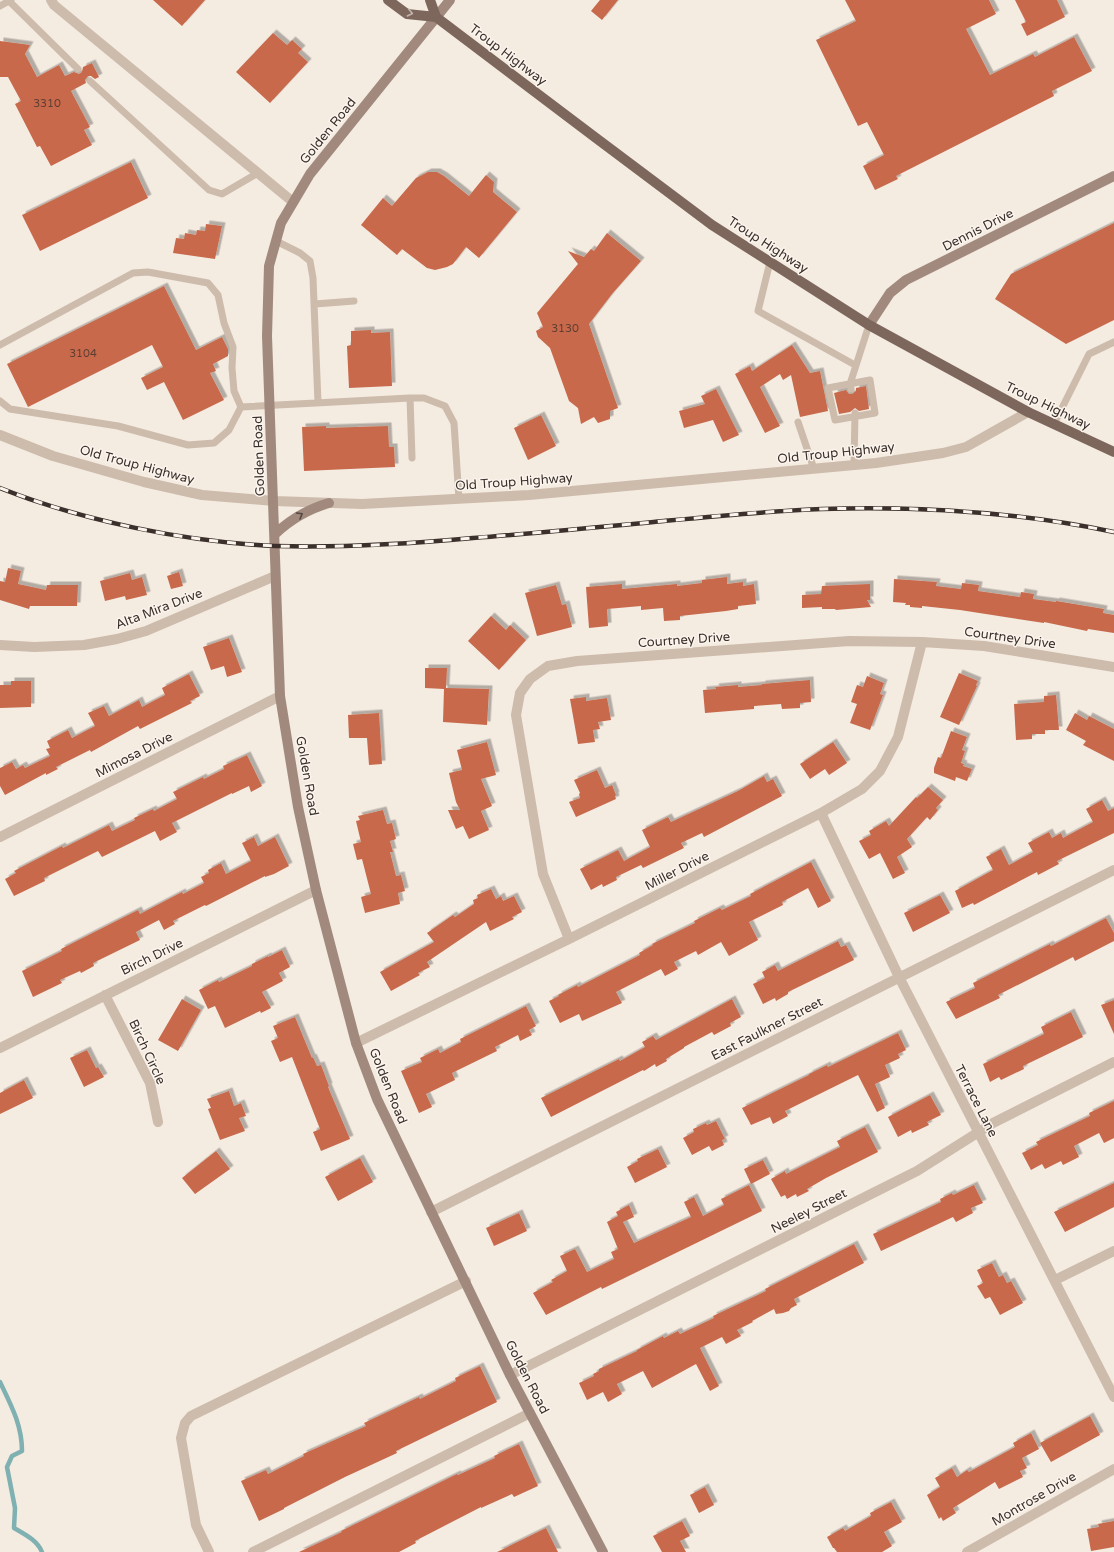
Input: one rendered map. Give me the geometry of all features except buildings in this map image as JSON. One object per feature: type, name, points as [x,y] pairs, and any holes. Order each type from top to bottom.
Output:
[{"type":"main road","points":[[388,0],[407,14],[436,16],[430,0]]},
{"type":"main road","name":"Troup Highway","points":[[436,16],[662,189],[712,225],[869,325],[1028,412],[1114,452]]},
{"type":"street","points":[[51,0],[54,5],[293,202]]},
{"type":"street","name":"Golden Road","points":[[450,0],[310,174],[281,223],[269,266],[267,336],[280,696],[298,807],[316,890],[356,1043],[377,1099],[510,1375],[603,1552]]},
{"type":"street","name":"Dennis Drive","points":[[869,325],[890,293],[906,280],[1114,176]]},
{"type":"street","name":"Old Troup Highway","points":[[0,434],[53,456],[144,482],[202,495],[274,501],[362,504],[528,496],[854,464],[943,453],[966,447],[1028,412]]},
{"type":"street","points":[[275,534],[302,513],[329,503]]},
{"type":"street","name":"Alta Mira Drive","points":[[0,645],[34,647],[84,645],[117,639],[146,631],[275,576]]},
{"type":"street","name":"Courtney Drive","points":[[569,939],[543,874],[516,715],[520,693],[530,679],[548,666],[577,661],[849,641],[922,642],[984,646],[1114,666]]},
{"type":"street","name":"Miller Drive","points":[[356,1043],[569,939],[821,813],[862,789],[880,771],[898,737],[922,642]]},
{"type":"street","name":"Mimosa Drive","points":[[0,837],[280,696]]},
{"type":"street","name":"Terrace Lane","points":[[821,813],[899,977],[1114,1397]]},
{"type":"street","name":"East Faulkner Street","points":[[431,1212],[1114,870]]},
{"type":"street","name":"Birch Drive","points":[[0,1048],[316,890]]},
{"type":"street","name":"Birch Circle","points":[[105,995],[150,1083],[158,1122]]},
{"type":"street","name":"Neeley Street","points":[[510,1375],[917,1171],[993,1123],[1114,1062]]},
{"type":"street","points":[[1055,1280],[1114,1251]]},
{"type":"street","points":[[209,1552],[196,1525],[181,1438],[185,1424],[191,1416],[466,1281]]},
{"type":"street","points":[[253,1552],[530,1413]]},
{"type":"street","name":"Montrose Drive","points":[[967,1552],[1114,1469]]},
{"type":"lane","points":[[0,6],[10,1],[78,70]]},
{"type":"lane","points":[[90,81],[209,190],[222,194],[258,172]]},
{"type":"lane","points":[[276,241],[300,253],[310,261],[313,274],[318,402]]},
{"type":"lane","points":[[770,262],[758,311],[855,365]]},
{"type":"lane","points":[[0,345],[133,274],[148,272],[208,283],[218,295],[224,323],[234,347],[232,368],[234,391],[241,406]]},
{"type":"lane","points":[[314,304],[354,301]]},
{"type":"lane","points":[[850,387],[855,365],[869,325]]},
{"type":"lane","points":[[1054,424],[1090,354],[1114,342]]},
{"type":"lane","points":[[870,380],[875,413],[855,415],[835,420],[828,388],[850,387],[870,380]]},
{"type":"lane","points":[[241,406],[410,398],[424,398],[445,406],[454,423],[459,499]]},
{"type":"lane","points":[[410,398],[412,458]]},
{"type":"lane","points":[[0,401],[10,410],[118,426],[188,445],[214,443],[229,430],[241,406]]},
{"type":"lane","points":[[854,464],[855,415]]},
{"type":"lane","points":[[798,422],[814,468]]},
{"type":"waterway","points":[[0,1382],[15,1415],[22,1442],[22,1451],[12,1456],[7,1467],[15,1508],[14,1528],[34,1541],[42,1552]]},
{"type":"railway","points":[[0,488],[65,510],[135,528],[206,540],[275,546],[399,544],[763,512],[858,508],[932,510],[1005,515],[1078,525],[1114,532]]}]
